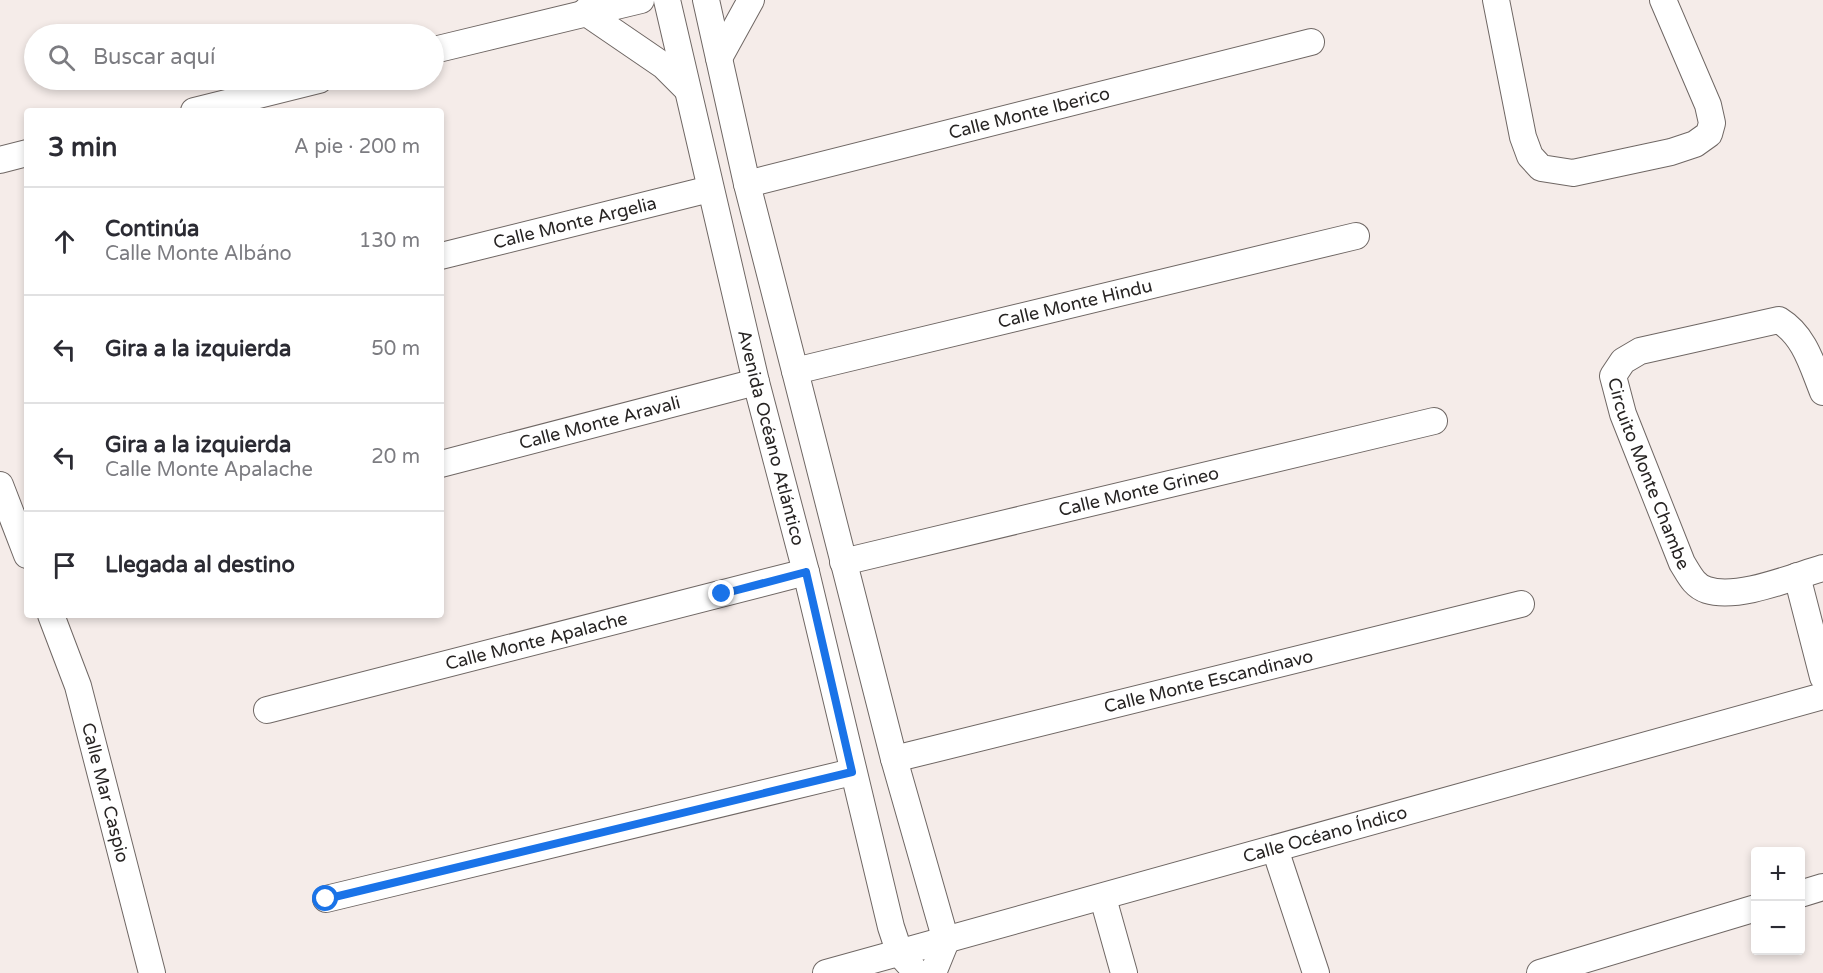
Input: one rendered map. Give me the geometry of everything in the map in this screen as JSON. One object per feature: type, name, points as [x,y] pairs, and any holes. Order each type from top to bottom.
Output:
[{"type":"street","points":[[444,48],[591,6],[641,0]]},
{"type":"street","name":"Avenida Océano Atlántico","points":[[667,0],[756,382],[806,572],[852,772],[891,927],[900,954],[917,973]]},
{"type":"street","points":[[706,0],[747,184],[843,562],[894,759],[946,941],[933,973]]},
{"type":"street","points":[[719,58],[751,0]]},
{"type":"street","points":[[1496,0],[1523,137],[1530,156],[1540,168],[1573,173],[1671,153],[1695,144],[1709,134],[1712,123],[1708,105],[1663,0]]},
{"type":"street","points":[[591,6],[664,66],[687,89]]},
{"type":"street","name":"Calle Monte Iberico","points":[[747,184],[1311,42]]},
{"type":"street","points":[[206,108],[279,90]]},
{"type":"street","points":[[0,160],[24,154]]},
{"type":"street","name":"Calle Monte Argelia","points":[[444,255],[710,189]]},
{"type":"street","name":"Calle Monte Hindu","points":[[795,371],[1356,236]]},
{"type":"street","name":"Circuito Monte Chambe","points":[[1823,392],[1804,346],[1792,328],[1779,320],[1640,351],[1623,361],[1613,376],[1623,414],[1682,563],[1692,580],[1707,590],[1738,592],[1823,568]]},
{"type":"street","name":"Calle Monte Aravali","points":[[444,463],[756,382]]},
{"type":"street","name":"Calle Monte Grineo","points":[[843,562],[1434,421]]},
{"type":"street","points":[[0,485],[24,547]]},
{"type":"street","name":"Calle Monte Apalache","points":[[267,710],[806,572]]},
{"type":"street","points":[[1797,576],[1823,677]]},
{"type":"street","name":"Calle Monte Escandinavo","points":[[894,759],[1521,604]]},
{"type":"street","name":"Calle Mar Caspio","points":[[52,618],[78,686],[152,973]]},
{"type":"street","name":"Calle Océano Índico","points":[[826,973],[1103,898],[1823,696]]},
{"type":"street","points":[[326,899],[852,772]]},
{"type":"street","points":[[1275,849],[1316,973]]},
{"type":"street","points":[[1805,892],[1823,887]]},
{"type":"street","points":[[1103,898],[1124,973]]},
{"type":"street","points":[[1540,973],[1751,909]]},
{"type":"route","points":[[326,899],[852,772],[806,572],[722,594]]}]
